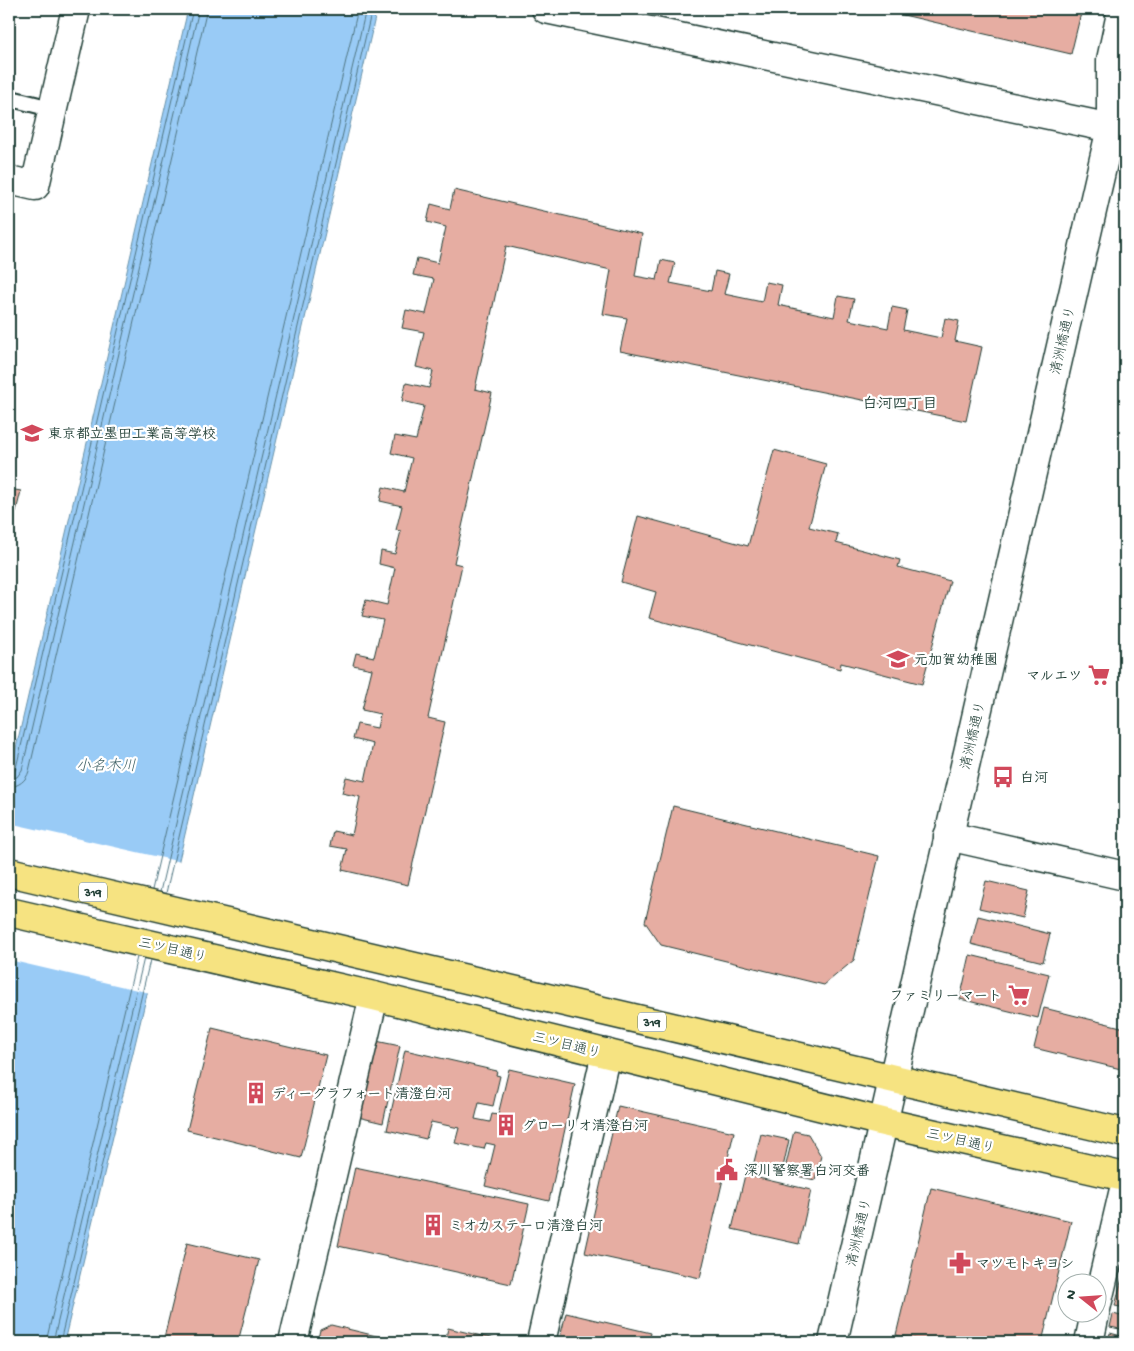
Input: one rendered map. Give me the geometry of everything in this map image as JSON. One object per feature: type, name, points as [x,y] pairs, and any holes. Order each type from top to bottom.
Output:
[{"type":"main road","name":"319","points":[[9,872],[1125,1133]]},
{"type":"main road","name":"三ツ目通り","points":[[9,912],[374,996],[883,1122],[1125,1178]]},
{"type":"street","points":[[9,180],[35,186],[76,9]]},
{"type":"street","points":[[546,9],[630,18],[1118,130]]},
{"type":"street","name":"清洲橋通り","points":[[1118,130],[1111,60],[1122,9]]},
{"type":"street","name":"清洲橋通り","points":[[833,1342],[948,836],[1125,100]]},
{"type":"street","points":[[948,836],[1125,876]]},
{"type":"street","points":[[293,1342],[374,996]]},
{"type":"street","points":[[540,1342],[606,1053]]},
{"type":"street","points":[[1104,1274],[1125,1185]]},
{"type":"street","points":[[1089,1342],[1094,1324]]},
{"type":"lane","points":[[9,98],[53,109]]},
{"type":"water","name":"小名木川","points":[[188,9],[377,9],[179,860],[64,1342],[9,1342],[9,778]]},
{"type":"pier","points":[[9,823],[181,862],[150,993],[9,960]]},
{"type":"building","points":[[900,9],[1082,9],[1071,54],[899,14]]},
{"type":"building","points":[[454,190],[642,234],[635,276],[657,280],[661,260],[675,263],[670,283],[711,291],[715,271],[729,274],[724,294],[762,302],[766,282],[782,285],[778,305],[834,317],[838,296],[854,299],[849,320],[888,328],[892,307],[907,310],[903,330],[941,338],[945,318],[959,321],[955,341],[982,347],[966,421],[620,351],[627,318],[603,314],[611,270],[506,246],[475,389],[492,393],[454,563],[462,565],[428,718],[445,722],[408,885],[342,870],[347,849],[330,846],[333,831],[352,835],[360,797],[342,793],[346,777],[365,781],[373,744],[353,739],[357,724],[377,728],[380,714],[362,710],[372,669],[353,665],[356,653],[374,657],[383,620],[362,616],[366,600],[387,605],[395,568],[379,564],[381,551],[395,554],[401,531],[396,530],[402,506],[380,501],[383,487],[404,492],[412,458],[391,453],[395,436],[416,440],[424,406],[402,401],[406,383],[429,388],[433,371],[416,367],[424,332],[402,328],[406,310],[426,314],[434,279],[413,275],[417,258],[438,263],[446,227],[427,222],[431,204],[450,209]]},
{"type":"building","points":[[774,450],[826,464],[809,527],[838,534],[836,543],[900,560],[898,567],[950,581],[922,684],[841,663],[840,669],[649,618],[656,592],[621,582],[638,516],[748,546]]},
{"type":"building","points":[[9,489],[21,491],[9,540]]},
{"type":"building","points":[[673,806],[879,856],[854,960],[824,985],[661,945],[645,922]]},
{"type":"building","points":[[986,881],[1029,891],[1023,918],[979,908]]},
{"type":"building","points":[[978,916],[1050,934],[1043,962],[971,944]]},
{"type":"building","points":[[970,955],[1049,974],[1038,1018],[960,999]]},
{"type":"building","points":[[1044,1008],[1125,1028],[1125,1070],[1034,1048]]},
{"type":"building","name":"ディーグラフォート清澄白河","points":[[212,1028],[326,1055],[301,1158],[187,1130]]},
{"type":"building","points":[[376,1041],[400,1046],[383,1123],[358,1117]]},
{"type":"building","name":"グローリオ清澄白河","points":[[405,1050],[497,1071],[496,1075],[500,1076],[493,1106],[479,1103],[475,1119],[490,1122],[492,1114],[498,1115],[509,1069],[575,1084],[549,1201],[485,1186],[495,1145],[486,1143],[484,1149],[455,1143],[459,1128],[431,1122],[426,1139],[387,1130]]},
{"type":"building","points":[[618,1106],[734,1132],[700,1278],[585,1253]]},
{"type":"building","points":[[794,1131],[808,1134],[821,1156],[815,1180],[784,1173]]},
{"type":"building","points":[[761,1134],[789,1140],[782,1172],[753,1166]]},
{"type":"building","name":"ミオカステーロ清澄白河","points":[[355,1167],[529,1204],[511,1284],[338,1246]]},
{"type":"building","points":[[745,1175],[811,1190],[799,1244],[732,1229]]},
{"type":"building","points":[[931,1188],[1071,1221],[1058,1274],[1056,1274],[1056,1284],[1042,1342],[928,1342],[896,1335]]},
{"type":"building","points":[[187,1243],[259,1260],[238,1342],[163,1342]]},
{"type":"building","points":[[1125,1259],[1125,1274],[1121,1273]]},
{"type":"building","points":[[1122,1278],[1125,1279],[1125,1308],[1115,1306]]},
{"type":"building","points":[[566,1313],[651,1333],[649,1342],[559,1342]]},
{"type":"building","points":[[1113,1314],[1125,1317],[1125,1330],[1110,1327]]},
{"type":"building","points":[[331,1325],[401,1342],[317,1342],[320,1330]]},
{"type":"building","points":[[448,1328],[507,1342],[445,1342]]},
{"type":"building","points":[[1110,1333],[1125,1337],[1125,1342],[1108,1342]]},
{"type":"building","points":[[897,1338],[914,1342],[896,1342]]},
{"type":"place","name":"東京都立墨田工業高等学校","points":[[32,433]]},
{"type":"place","name":"元加賀幼稚園","points":[[898,659]]},
{"type":"place","name":"マルエツ","points":[[1099,675]]},
{"type":"place","name":"白河","points":[[1003,777]]},
{"type":"place","name":"ファミリーマート","points":[[1019,995]]},
{"type":"place","name":"ディーグラフォート清澄白河","points":[[256,1093]]},
{"type":"place","name":"グローリオ清澄白河","points":[[506,1125]]},
{"type":"place","name":"深川警察署白河交番","points":[[727,1170]]},
{"type":"place","name":"ミオカステーロ清澄白河","points":[[433,1225]]},
{"type":"place","name":"マツモトキヨシ","points":[[960,1263]]},
{"type":"district","name":"白河四丁目","points":[[900,403]]}]
